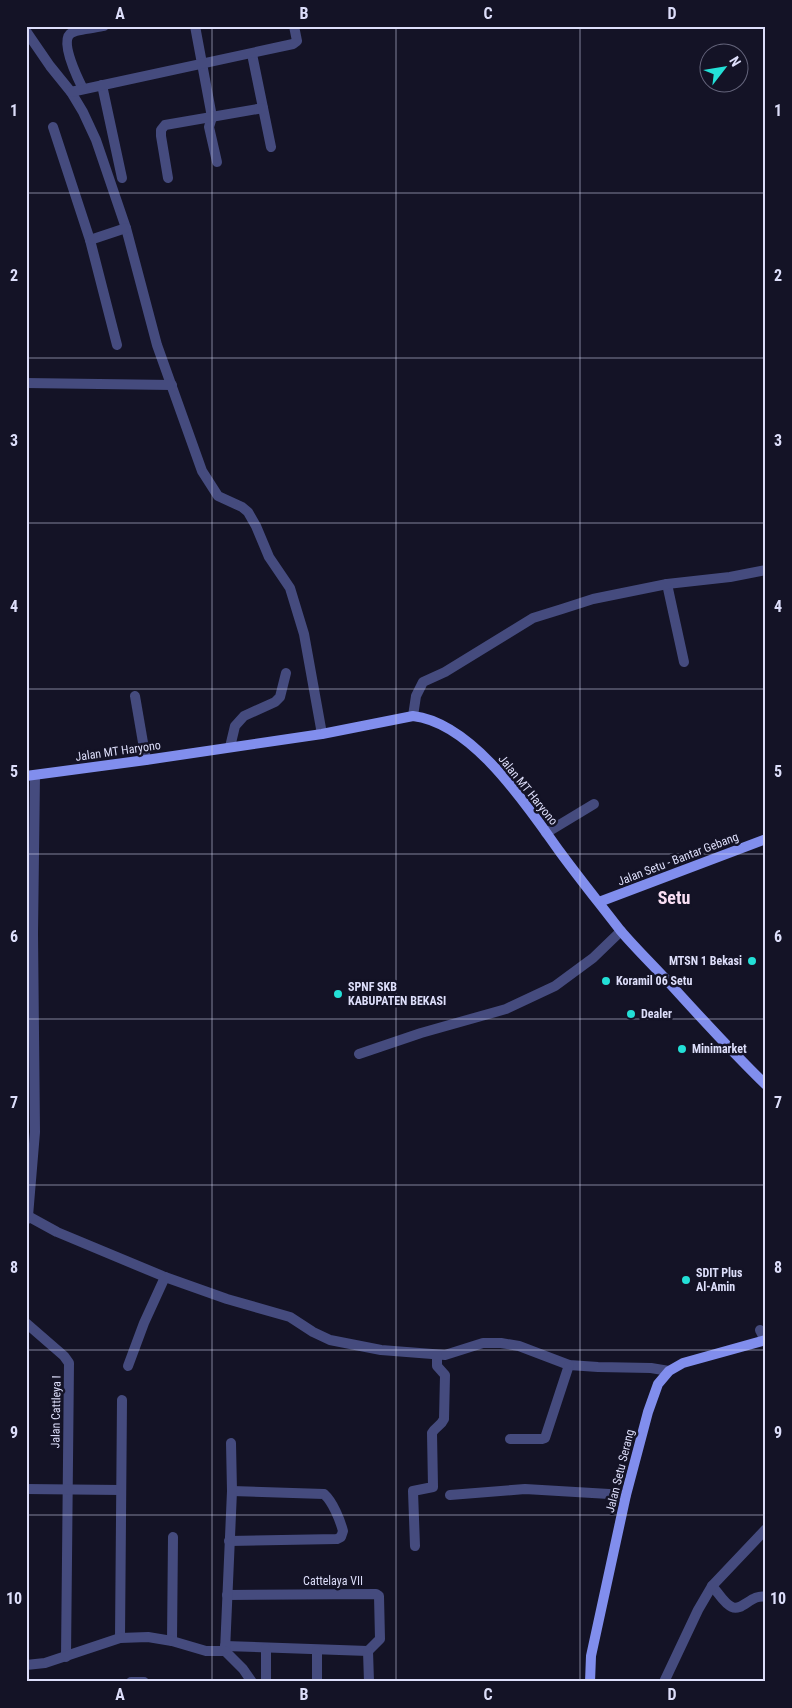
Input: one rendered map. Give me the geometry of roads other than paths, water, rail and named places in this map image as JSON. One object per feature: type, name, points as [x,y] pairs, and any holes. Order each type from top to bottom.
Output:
[{"type":"main road","name":"Jalan MT Haryono","points":[[31,775],[322,734],[413,716],[436,722],[457,734],[489,761],[621,931],[734,1054],[766,1085]]},
{"type":"main road","name":"Jalan Setu - Bantar Gebang","points":[[599,902],[766,839]]},
{"type":"main road","points":[[669,1371],[683,1363],[765,1340]]},
{"type":"main road","name":"Jalan Setu Serang","points":[[590,1682],[591,1656],[626,1496],[648,1412],[658,1384],[669,1371]]},
{"type":"street","points":[[83,89],[74,70],[66,43],[67,38],[74,32],[104,26]]},
{"type":"street","points":[[195,26],[212,117],[209,127],[217,162]]},
{"type":"street","points":[[71,92],[252,54],[295,43],[297,37],[294,26]]},
{"type":"street","points":[[26,31],[71,92],[96,140],[126,228],[157,345],[202,471],[218,496],[242,507],[248,512],[269,557],[290,588],[305,640],[322,734]]},
{"type":"street","points":[[252,54],[271,148]]},
{"type":"street","points":[[102,85],[122,178]]},
{"type":"street","points":[[168,178],[161,136],[161,130],[165,125],[263,108]]},
{"type":"street","points":[[53,127],[90,240],[117,345]]},
{"type":"street","points":[[90,240],[126,228]]},
{"type":"street","points":[[26,383],[172,385]]},
{"type":"street","points":[[413,716],[416,696],[423,682],[445,672],[533,618],[594,599],[667,584],[730,577],[766,570]]},
{"type":"street","points":[[667,584],[684,662]]},
{"type":"street","points":[[230,747],[235,726],[244,716],[275,702],[280,697],[286,673]]},
{"type":"street","points":[[135,696],[146,760]]},
{"type":"street","points":[[31,775],[34,1132],[27,1217],[57,1232],[165,1278],[227,1299],[290,1317],[330,1340],[381,1350],[437,1355],[452,1354],[483,1344],[502,1343],[519,1346],[569,1365],[651,1368],[669,1371]]},
{"type":"street","points":[[546,833],[594,804]]},
{"type":"street","points":[[359,1054],[422,1033],[506,1009],[555,986],[592,958],[621,931]]},
{"type":"street","points":[[128,1366],[144,1323],[165,1278]]},
{"type":"street","name":"Jalan Cattleya I","points":[[26,1323],[64,1356],[69,1363],[66,1657]]},
{"type":"street","points":[[760,1330],[765,1340]]},
{"type":"street","points":[[415,1546],[413,1491],[433,1487],[432,1434],[444,1418],[445,1375],[437,1366],[437,1355]]},
{"type":"street","points":[[510,1439],[542,1440],[545,1438],[569,1365]]},
{"type":"street","points":[[120,1638],[122,1400]]},
{"type":"street","points":[[231,1443],[232,1491],[225,1648],[252,1682]]},
{"type":"street","points":[[26,1489],[121,1490]]},
{"type":"street","points":[[450,1495],[525,1489],[626,1496]]},
{"type":"street","points":[[229,1541],[337,1539],[341,1537],[344,1531],[338,1516],[324,1494],[232,1491]]},
{"type":"street","points":[[664,1682],[698,1610],[712,1586],[766,1529]]},
{"type":"street","points":[[172,1641],[173,1537]]},
{"type":"street","points":[[712,1586],[734,1608],[741,1607],[759,1596],[766,1596]]},
{"type":"street","name":"Cattelaya VII","points":[[227,1595],[376,1594],[379,1596],[381,1634],[376,1644],[368,1651]]},
{"type":"street","points":[[26,1664],[45,1664],[120,1638],[148,1638],[172,1641],[206,1651],[225,1648],[368,1651],[368,1682]]},
{"type":"street","points":[[266,1648],[266,1682]]},
{"type":"street","points":[[317,1650],[317,1682]]},
{"type":"street","points":[[131,1682],[144,1682]]},
{"type":"place","name":"MTSN 1 Bekasi","points":[[752,961]]},
{"type":"place","name":"Koramil 06 Setu","points":[[606,981]]},
{"type":"place","name":"SPNF SKB KABUPATEN BEKASI","points":[[338,994]]},
{"type":"place","name":"Dealer","points":[[631,1014]]},
{"type":"place","name":"Minimarket","points":[[682,1049]]},
{"type":"place","name":"SDIT Plus Al-Amin","points":[[686,1280]]},
{"type":"district","name":"Setu","points":[[674,898]]}]
